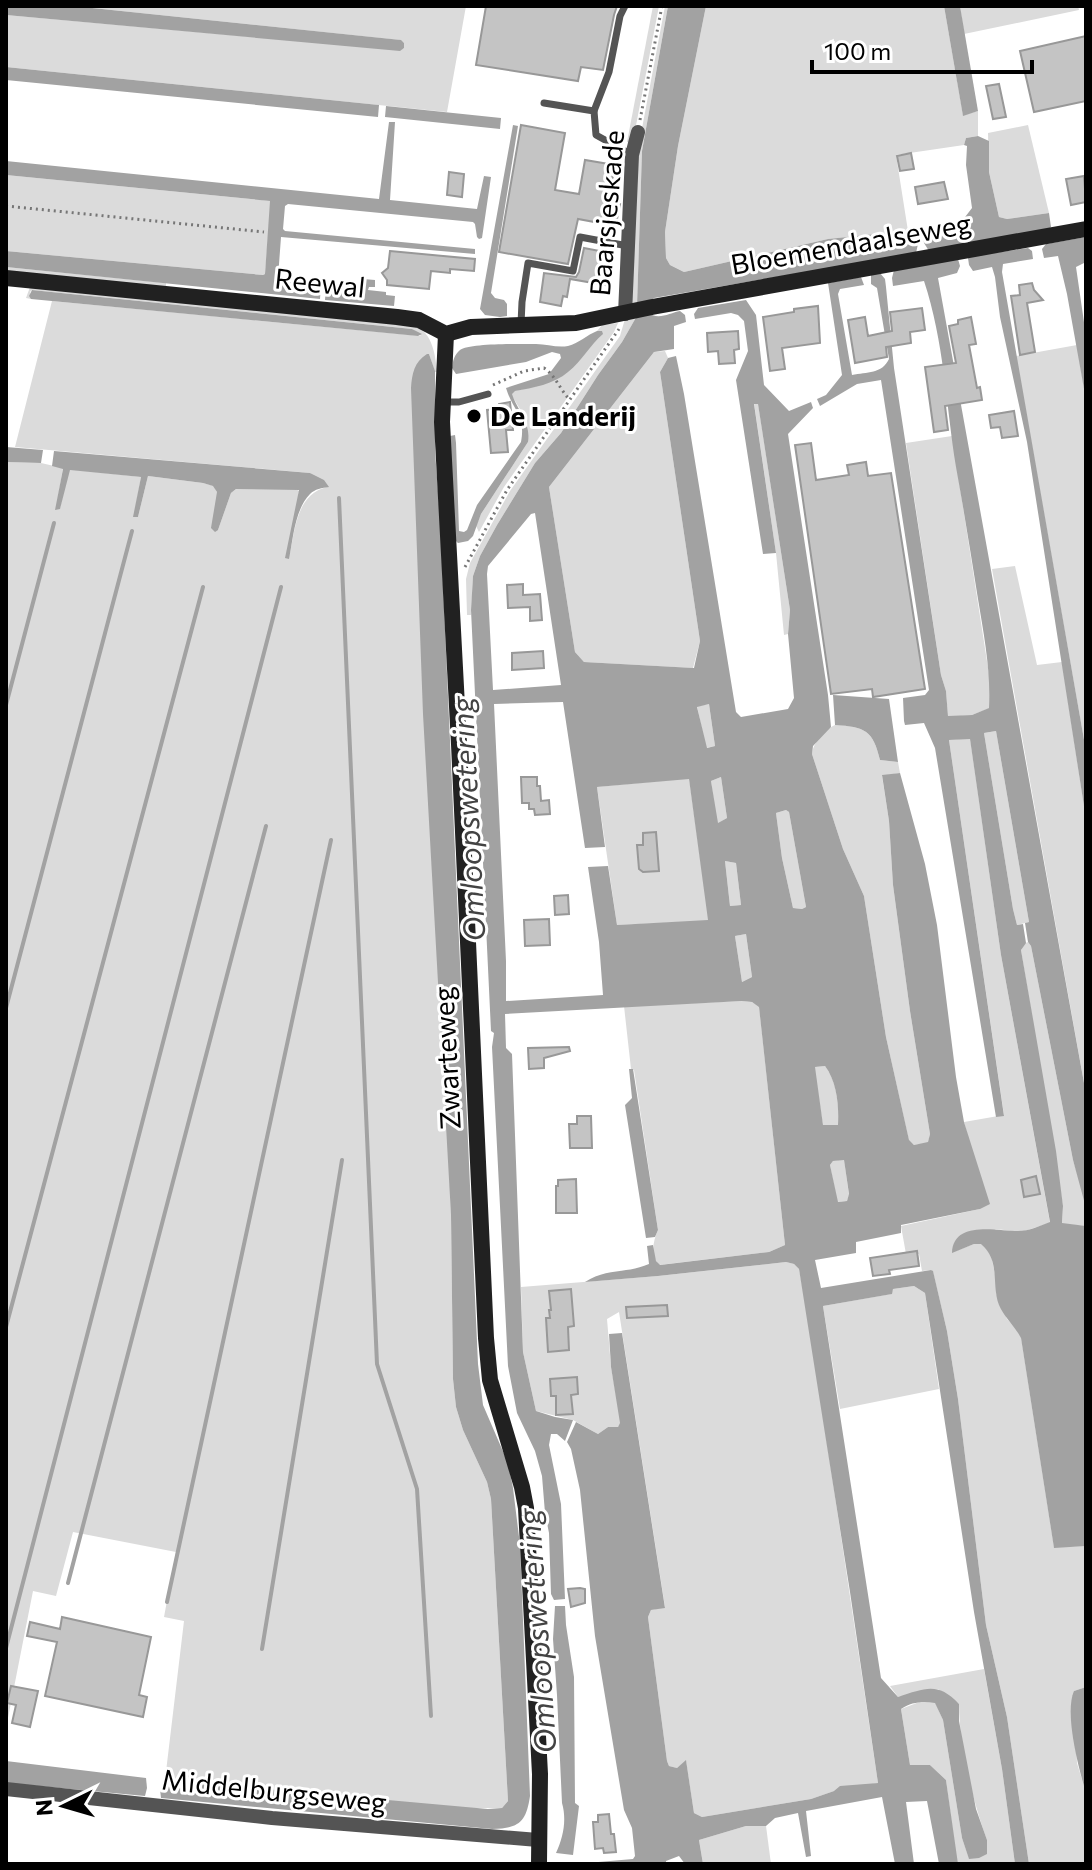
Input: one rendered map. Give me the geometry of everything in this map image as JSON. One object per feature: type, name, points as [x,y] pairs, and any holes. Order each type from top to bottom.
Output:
[{"type":"street","name":"Baarsjeskade","points":[[630,313],[628,246],[632,155],[638,132]]},
{"type":"street","name":"Bloemendaalseweg","points":[[630,313],[1086,229]]},
{"type":"street","name":"Reewal","points":[[6,278],[397,317],[419,320],[446,334]]},
{"type":"street","points":[[446,334],[471,327],[576,323],[630,313]]},
{"type":"street","name":"Zwarteweg","points":[[446,334],[442,422],[458,620],[490,1312],[490,1380],[526,1508],[540,1774],[539,1864]]},
{"type":"street","name":"Middelburgseweg","points":[[6,1789],[272,1818],[538,1840]]},
{"type":"lane","points":[[625,6],[620,16],[609,72],[594,111],[596,135],[632,155]]},
{"type":"lane","points":[[544,103],[594,111]]},
{"type":"lane","points":[[521,326],[528,263],[573,271],[580,237],[628,246]]},
{"type":"lane","points":[[442,402],[459,402],[488,394]]},
{"type":"path","name":"Baarsjeskade","points":[[638,132],[662,6]]},
{"type":"path","points":[[6,206],[264,232]]},
{"type":"path","name":"Baarsjeskade","points":[[464,572],[507,490],[630,313]]},
{"type":"path","points":[[488,394],[492,386],[524,371],[544,368],[570,400]]},
{"type":"shaded area","points":[[6,6],[73,6],[401,40],[404,48],[400,51],[6,15]]},
{"type":"shaded area","points":[[73,6],[466,6],[447,112],[6,67],[6,15],[404,48],[400,40]]},
{"type":"shaded area","points":[[653,6],[659,6],[633,141],[630,143],[627,142]]},
{"type":"shaded area","points":[[665,6],[668,6],[642,151],[637,306],[630,307],[637,155]]},
{"type":"shaded area","points":[[668,6],[706,6],[678,146],[665,232],[666,258],[670,265],[684,272],[828,239],[915,230],[916,253],[654,298],[637,306],[642,151]]},
{"type":"shaded area","points":[[706,6],[944,6],[963,115],[978,111],[978,136],[966,138],[964,145],[896,155],[908,231],[828,239],[684,272],[670,265],[666,258],[665,232],[678,146]]},
{"type":"shaded area","points":[[944,6],[960,6],[978,111],[963,116]]},
{"type":"shaded area","points":[[960,6],[1078,6],[1079,10],[964,34]]},
{"type":"shaded area","points":[[6,67],[379,105],[378,117],[6,80]]},
{"type":"shaded area","points":[[386,106],[501,118],[500,129],[385,117]]},
{"type":"shaded area","points":[[389,122],[395,122],[390,200],[477,209],[484,176],[491,177],[482,238],[477,237],[473,222],[288,204],[285,206],[283,229],[475,249],[475,254],[281,237],[278,278],[280,281],[321,285],[320,299],[6,267],[6,251],[263,275],[270,201],[6,175],[6,161],[379,199]]},
{"type":"shaded area","points":[[513,125],[518,126],[491,293],[507,304],[507,316],[500,317],[485,315],[480,309]]},
{"type":"shaded area","points":[[1028,125],[1049,213],[1007,219],[999,217],[989,172],[988,133]]},
{"type":"shaded area","points":[[978,136],[989,141],[989,172],[999,217],[1007,219],[1049,213],[1051,227],[929,251],[922,229],[962,221],[972,208],[966,165],[967,146],[964,145],[966,138]]},
{"type":"shaded area","points":[[6,175],[271,201],[265,274],[6,251]]},
{"type":"shaded area","points":[[1086,237],[1086,262],[1076,267],[1086,336],[1086,400],[1058,256],[1044,258],[1042,249],[1046,244]]},
{"type":"shaded area","points":[[1028,248],[1032,251],[1033,259],[1003,264],[1002,272],[1086,751],[1086,819],[1027,442],[1000,317],[995,277],[992,267],[973,271],[968,258]]},
{"type":"shaded area","points":[[958,259],[960,266],[957,273],[938,278],[1086,1094],[1086,1208],[1073,1160],[1028,942],[1025,923],[1029,922],[996,731],[984,733],[1013,909],[1017,925],[1023,924],[1026,943],[1021,950],[1056,1151],[1063,1206],[1062,1223],[1086,1226],[1086,1546],[1054,1548],[1021,1338],[999,1305],[991,1258],[981,1244],[952,1253],[954,1243],[968,1232],[988,1229],[1022,1231],[1050,1222],[1001,955],[970,739],[949,740],[1004,1116],[996,1117],[935,748],[924,723],[905,725],[904,721],[903,698],[925,695],[929,690],[881,380],[857,384],[820,406],[817,399],[826,395],[842,375],[828,283],[861,277],[864,285],[840,289],[838,294],[852,375],[878,370],[889,359],[877,288],[871,284],[871,275],[880,273],[885,279],[894,368],[948,716],[972,715],[989,708],[985,640],[931,304],[924,281],[893,286],[892,278],[894,270]]},
{"type":"shaded area","points":[[6,267],[166,283],[166,288],[6,272]]},
{"type":"shaded area","points":[[363,279],[375,280],[375,287],[368,290],[395,296],[394,306],[325,300],[326,285],[362,290]]},
{"type":"shaded area","points":[[30,287],[404,324],[424,332],[433,348],[437,372],[429,354],[453,1379],[456,1407],[463,1430],[487,1482],[491,1499],[508,1801],[502,1808],[461,1808],[165,1780],[184,1621],[164,1617],[176,1552],[73,1532],[56,1596],[33,1591],[6,1728],[6,462],[41,463],[63,468],[56,509],[60,508],[69,469],[141,477],[134,517],[138,517],[148,476],[214,486],[217,492],[218,530],[231,493],[236,489],[296,489],[299,491],[289,558],[303,505],[317,491],[328,487],[310,473],[15,447],[52,301],[421,336],[412,329],[32,290],[31,299],[26,298]]},
{"type":"shaded area","points":[[32,290],[412,329],[422,334],[31,299]]},
{"type":"shaded area","points":[[746,300],[756,315],[764,385],[789,411],[811,402],[813,408],[788,434],[831,727],[813,746],[812,754],[843,849],[864,896],[886,1037],[909,1140],[914,1145],[928,1142],[930,1134],[893,885],[882,775],[900,773],[925,864],[937,925],[964,1122],[990,1204],[980,1209],[901,1225],[901,1233],[856,1242],[856,1253],[815,1260],[821,1288],[933,1271],[958,1399],[986,1625],[1007,1717],[1029,1864],[1015,1864],[925,1293],[914,1286],[893,1289],[892,1294],[823,1306],[881,1678],[898,1697],[931,1689],[945,1692],[959,1704],[959,1721],[976,1809],[987,1840],[987,1854],[969,1859],[962,1838],[943,1720],[935,1703],[921,1702],[901,1709],[910,1765],[930,1765],[946,1780],[958,1864],[939,1864],[927,1801],[906,1802],[914,1864],[895,1864],[882,1797],[806,1811],[811,1856],[806,1857],[798,1813],[775,1818],[766,1826],[746,1826],[699,1840],[703,1864],[685,1864],[679,1856],[666,1861],[666,1864],[575,1864],[633,1859],[635,1856],[632,1828],[624,1810],[595,1636],[580,1490],[567,1442],[576,1422],[598,1434],[608,1427],[618,1427],[620,1423],[609,1334],[622,1333],[665,1608],[651,1610],[648,1617],[667,1761],[669,1766],[677,1768],[686,1760],[694,1813],[702,1817],[811,1799],[840,1786],[878,1783],[799,1269],[786,1262],[585,1282],[601,1275],[649,1264],[647,1246],[653,1245],[656,1261],[660,1265],[769,1252],[785,1245],[759,1007],[752,1002],[505,1014],[506,1048],[512,1054],[523,1352],[536,1411],[573,1420],[565,1441],[557,1434],[551,1434],[549,1445],[561,1504],[565,1599],[554,1600],[551,1594],[549,1533],[542,1476],[535,1451],[517,1413],[508,1366],[471,610],[473,576],[497,525],[535,463],[561,433],[638,314],[648,312],[659,316],[680,311],[685,315],[686,322],[674,326],[674,349],[654,352],[549,487],[575,652],[584,662],[694,668],[700,641],[660,372],[668,358],[676,356],[736,712],[741,717],[788,709],[794,698],[788,634],[790,610],[758,404],[754,404],[776,553],[763,554],[736,380],[748,351],[744,321],[731,313],[695,319],[698,308]],"holes":[[[535,513],[561,685],[493,690],[488,566]],[[563,702],[585,848],[605,847],[597,787],[689,779],[708,920],[617,925],[608,866],[588,867],[603,995],[506,1001],[494,704]],[[709,704],[715,746],[707,748],[697,707]],[[721,777],[727,818],[718,823],[711,781]],[[786,810],[789,812],[806,907],[802,909],[793,908],[776,813]],[[725,861],[736,863],[741,905],[730,906]],[[746,934],[752,977],[742,982],[735,936]],[[825,1066],[835,1086],[838,1125],[823,1125],[815,1067]],[[844,1160],[849,1194],[847,1201],[838,1202],[830,1165],[833,1161]]]},
{"type":"shaded area","points":[[638,314],[561,433],[535,463],[497,525],[473,576],[471,615],[467,615],[466,579],[470,563],[510,491],[620,336],[625,319]]},
{"type":"shaded area","points":[[618,323],[504,487],[479,532],[476,526],[481,514],[528,442],[527,421],[511,394],[557,378],[582,355],[601,331],[597,331],[602,325]]},
{"type":"shaded area","points":[[597,331],[603,334],[562,376],[512,394],[526,422],[528,442],[481,514],[473,536],[468,541],[458,543],[455,540],[450,436],[455,435],[459,531],[464,532],[477,505],[521,442],[522,425],[506,388],[549,374],[561,358],[560,354],[552,352],[526,362],[456,374],[452,368],[456,354],[465,348],[484,345],[568,346]]},
{"type":"shaded area","points":[[1077,345],[1086,400],[1086,751],[1016,356]]},
{"type":"shaded area","points":[[665,351],[668,358],[660,372],[700,641],[693,668],[584,662],[575,652],[549,487],[654,352]]},
{"type":"shaded area","points":[[427,354],[435,371],[435,451],[478,1364],[483,1405],[508,1463],[520,1545],[530,1796],[520,1822],[492,1829],[161,1798],[160,1789],[165,1780],[488,1809],[502,1808],[508,1801],[491,1499],[487,1482],[463,1430],[456,1407],[453,1379],[451,1215],[423,714],[411,388],[414,369]]},
{"type":"shaded area","points":[[754,403],[758,403],[790,610],[788,634],[784,635],[776,553]]},
{"type":"shaded area","points":[[952,436],[991,687],[990,708],[972,715],[948,717],[906,443]]},
{"type":"shaded area","points":[[6,447],[43,450],[41,463],[6,462]]},
{"type":"shaded area","points":[[54,451],[310,473],[324,480],[329,487],[314,491],[305,500],[295,525],[289,559],[285,558],[299,490],[236,489],[231,493],[215,532],[211,528],[217,492],[213,486],[148,476],[138,517],[133,517],[141,477],[70,470],[60,509],[55,510],[63,469],[52,466]]},
{"type":"shaded area","points":[[1015,566],[1037,665],[1062,662],[1086,819],[1086,1094],[992,569]]},
{"type":"shaded area","points":[[833,695],[889,699],[898,762],[880,760],[871,736],[861,729],[835,725]]},
{"type":"shaded area","points":[[709,704],[715,746],[706,748],[697,706]]},
{"type":"shaded area","points":[[835,725],[861,729],[871,736],[880,760],[898,762],[900,773],[882,776],[889,821],[893,885],[930,1134],[928,1143],[914,1145],[909,1141],[886,1037],[864,896],[843,849],[812,754],[820,737]]},
{"type":"shaded area","points":[[996,731],[1029,922],[1017,925],[984,733]]},
{"type":"shaded area","points":[[970,738],[1001,955],[1050,1223],[1021,1232],[996,1229],[953,1252],[981,1243],[991,1255],[996,1293],[1007,1319],[1021,1337],[1054,1547],[1086,1546],[1086,1687],[1074,1691],[1077,1763],[1086,1793],[1086,1864],[1029,1864],[1007,1717],[986,1625],[947,1331],[933,1272],[922,1271],[919,1254],[906,1254],[901,1226],[980,1209],[972,1152],[964,1122],[1004,1115],[949,740]]},
{"type":"shaded area","points":[[721,777],[727,818],[717,824],[711,781]]},
{"type":"shaded area","points":[[689,778],[709,921],[617,925],[597,787]]},
{"type":"shaded area","points":[[789,812],[806,907],[802,909],[793,908],[782,858],[776,813]]},
{"type":"shaded area","points":[[725,861],[736,863],[741,905],[730,906]]},
{"type":"shaded area","points":[[746,934],[752,977],[742,982],[735,936]]},
{"type":"shaded area","points":[[1028,942],[1073,1160],[1085,1199],[1086,1226],[1062,1224],[1063,1206],[1021,950],[1023,944]]},
{"type":"shaded area","points":[[743,1001],[759,1006],[785,1245],[769,1252],[659,1265],[653,1253],[658,1230],[634,1070],[631,1069],[624,1006]]},
{"type":"shaded area","points":[[825,1066],[835,1087],[839,1125],[823,1126],[814,1067]]},
{"type":"shaded area","points":[[629,1069],[633,1069],[658,1230],[655,1237],[646,1238],[625,1105],[632,1098]]},
{"type":"shaded area","points":[[844,1159],[849,1195],[847,1201],[837,1202],[830,1165],[833,1161]]},
{"type":"shaded area","points":[[786,1262],[799,1269],[809,1323],[878,1783],[834,1791],[811,1799],[702,1817],[694,1813],[686,1761],[677,1768],[669,1766],[667,1761],[648,1617],[651,1610],[665,1607],[619,1312],[607,1319],[611,1367],[621,1423],[598,1434],[573,1420],[536,1411],[523,1352],[521,1287]]},
{"type":"shaded area","points":[[914,1286],[925,1293],[939,1389],[840,1409],[823,1306],[891,1294],[893,1289]]},
{"type":"shaded area","points":[[555,1606],[565,1606],[574,1677],[575,1803],[579,1806],[573,1855],[556,1853],[564,1816],[553,1639]]},
{"type":"shaded area","points":[[984,1669],[1015,1864],[957,1863],[946,1780],[930,1765],[910,1765],[901,1709],[922,1701],[935,1702],[943,1720],[962,1838],[969,1858],[987,1840],[968,1773],[959,1704],[938,1689],[898,1697],[890,1686]]},
{"type":"shaded area","points":[[1086,1687],[1086,1793],[1074,1742],[1071,1701],[1074,1691]]},
{"type":"shaded area","points":[[6,1761],[146,1778],[147,1788],[145,1796],[6,1783]]},
{"type":"shaded area","points":[[746,1826],[766,1826],[771,1864],[703,1864],[699,1840]]},
{"type":"building","points":[[486,6],[617,6],[603,70],[581,67],[578,81],[476,65]]},
{"type":"building","points":[[1086,36],[1086,101],[1034,112],[1020,51]]},
{"type":"building","points":[[999,84],[1006,117],[993,119],[986,86]]},
{"type":"building","points":[[521,125],[565,133],[555,190],[579,194],[585,160],[615,165],[608,202],[620,204],[617,219],[606,217],[605,224],[578,219],[568,264],[499,252]]},
{"type":"building","points":[[911,153],[914,169],[900,171],[897,156]]},
{"type":"building","points":[[449,172],[464,174],[462,197],[447,195]]},
{"type":"building","points":[[1084,176],[1086,202],[1071,205],[1066,179]]},
{"type":"building","points":[[944,182],[948,199],[918,204],[915,187]]},
{"type":"building","points":[[584,248],[610,253],[605,285],[570,279],[567,297],[563,296],[561,306],[540,302],[544,273],[576,277]]},
{"type":"building","points":[[390,251],[475,259],[474,271],[431,271],[429,289],[387,285],[382,273],[388,268]]},
{"type":"building","points":[[1032,283],[1043,300],[1027,303],[1035,352],[1020,355],[1011,296],[1020,295],[1019,285]]},
{"type":"building","points":[[818,306],[820,343],[782,348],[785,369],[770,371],[763,317]]},
{"type":"building","points":[[922,308],[925,330],[910,332],[911,343],[886,347],[887,357],[855,363],[848,320],[865,317],[868,336],[892,331],[890,312]]},
{"type":"building","points":[[971,317],[976,344],[969,345],[982,400],[945,406],[948,430],[934,432],[925,367],[956,363],[949,326]]},
{"type":"building","points":[[738,331],[739,349],[734,350],[735,363],[719,364],[718,351],[708,352],[707,333]]},
{"type":"building","points":[[510,402],[513,430],[506,430],[508,452],[491,453],[487,410],[499,409],[499,404]]},
{"type":"building","points":[[1014,411],[1018,436],[1002,438],[1000,427],[991,428],[989,415]]},
{"type":"building","points":[[811,443],[816,480],[849,475],[847,465],[866,462],[868,476],[891,473],[925,689],[873,697],[872,689],[831,694],[795,445]]},
{"type":"building","points":[[523,584],[523,595],[540,594],[542,620],[530,621],[530,607],[508,608],[507,585]]},
{"type":"building","points":[[543,651],[544,668],[512,670],[512,653]]},
{"type":"building","points":[[521,777],[537,777],[541,801],[549,800],[550,814],[535,815],[534,809],[529,809],[529,803],[522,803]]},
{"type":"building","points":[[656,832],[659,871],[643,872],[639,869],[637,845],[643,845],[643,833]]},
{"type":"building","points":[[568,895],[569,914],[555,915],[554,896]]},
{"type":"building","points":[[549,919],[550,945],[525,946],[524,920]]},
{"type":"building","points":[[569,1047],[570,1051],[544,1058],[544,1068],[529,1069],[528,1048]]},
{"type":"building","points":[[577,1116],[591,1116],[592,1148],[570,1148],[569,1124],[577,1124]]},
{"type":"building","points":[[1036,1176],[1040,1194],[1024,1197],[1021,1180]]},
{"type":"building","points":[[576,1179],[577,1213],[556,1213],[558,1180]]},
{"type":"building","points":[[917,1251],[919,1266],[889,1270],[890,1274],[873,1276],[870,1258]]},
{"type":"building","points":[[571,1289],[574,1326],[568,1327],[569,1350],[548,1352],[546,1318],[550,1318],[551,1310],[549,1291]]},
{"type":"building","points":[[667,1305],[668,1316],[627,1318],[626,1307]]},
{"type":"building","points":[[577,1377],[578,1394],[571,1395],[573,1414],[556,1415],[556,1396],[551,1396],[550,1379]]},
{"type":"building","points":[[568,1589],[585,1589],[585,1603],[571,1607]]},
{"type":"building","points":[[62,1617],[151,1637],[139,1695],[147,1697],[143,1717],[45,1696],[57,1642],[27,1636],[30,1622],[60,1629]]},
{"type":"building","points":[[11,1686],[38,1691],[30,1727],[12,1723],[16,1705],[7,1703]]},
{"type":"building","points":[[609,1814],[616,1852],[604,1853],[603,1848],[595,1849],[593,1822],[598,1822],[598,1815]]},
{"type":"waterway","points":[[339,498],[377,1364],[417,1489],[431,1716]]},
{"type":"waterway","points":[[6,705],[54,523]]},
{"type":"waterway","points":[[6,1008],[132,531]]},
{"type":"waterway","points":[[6,1327],[203,587]]},
{"type":"waterway","points":[[6,1648],[281,587]]},
{"type":"waterway","points":[[68,1583],[266,826]]},
{"type":"waterway","points":[[167,1602],[331,840]]},
{"type":"waterway","points":[[262,1649],[342,1160]]},
{"type":"place","name":"De Landerij","points":[[474,416]]},
{"type":"water label","name":"Omloopswetering","points":[[469,819]]},
{"type":"water label","name":"Omloopswetering","points":[[538,1631]]}]
